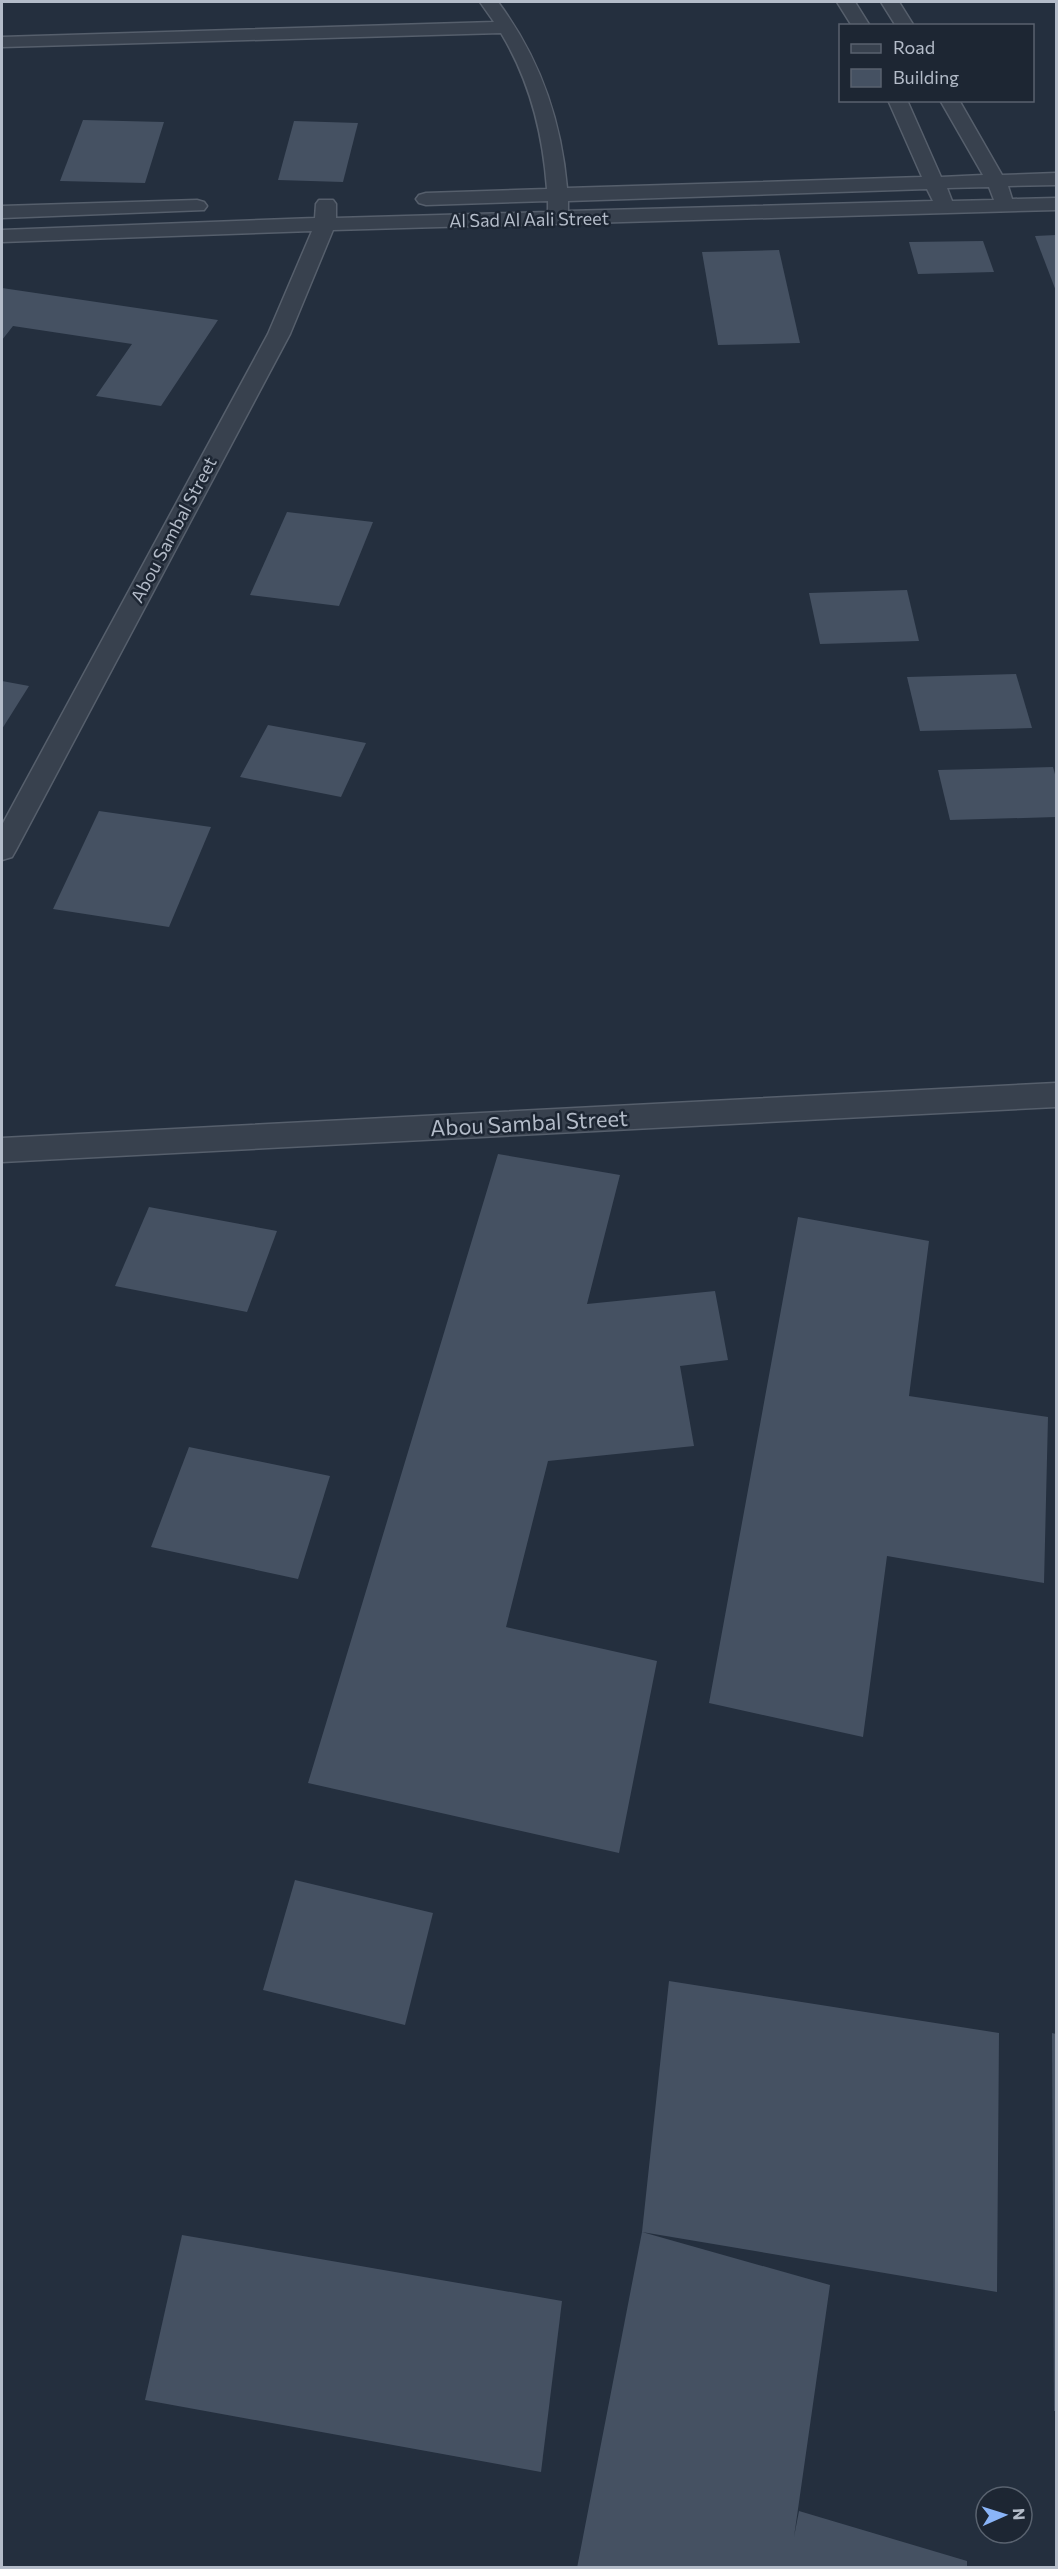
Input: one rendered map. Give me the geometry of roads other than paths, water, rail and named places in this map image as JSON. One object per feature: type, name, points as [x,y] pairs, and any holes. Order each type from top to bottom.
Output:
[{"type":"street","points":[[489,2],[508,27],[538,89],[558,195],[558,219]]},
{"type":"street","points":[[846,2],[860,24]]},
{"type":"street","points":[[890,2],[904,24]]},
{"type":"street","points":[[2,42],[508,27]]},
{"type":"street","points":[[898,102],[946,207]]},
{"type":"street","points":[[950,102],[996,181],[1006,206]]},
{"type":"street","points":[[407,200],[1056,179]]},
{"type":"street","name":"Al Sad Al Aali Street","points":[[2,236],[325,208],[558,219],[1056,204]]},
{"type":"street","points":[[2,212],[221,206]]},
{"type":"street","name":"Abou Sambal Street","points":[[2,850],[279,334],[325,208]]},
{"type":"street","name":"Abou Sambal Street","points":[[2,1150],[1056,1095]]}]
